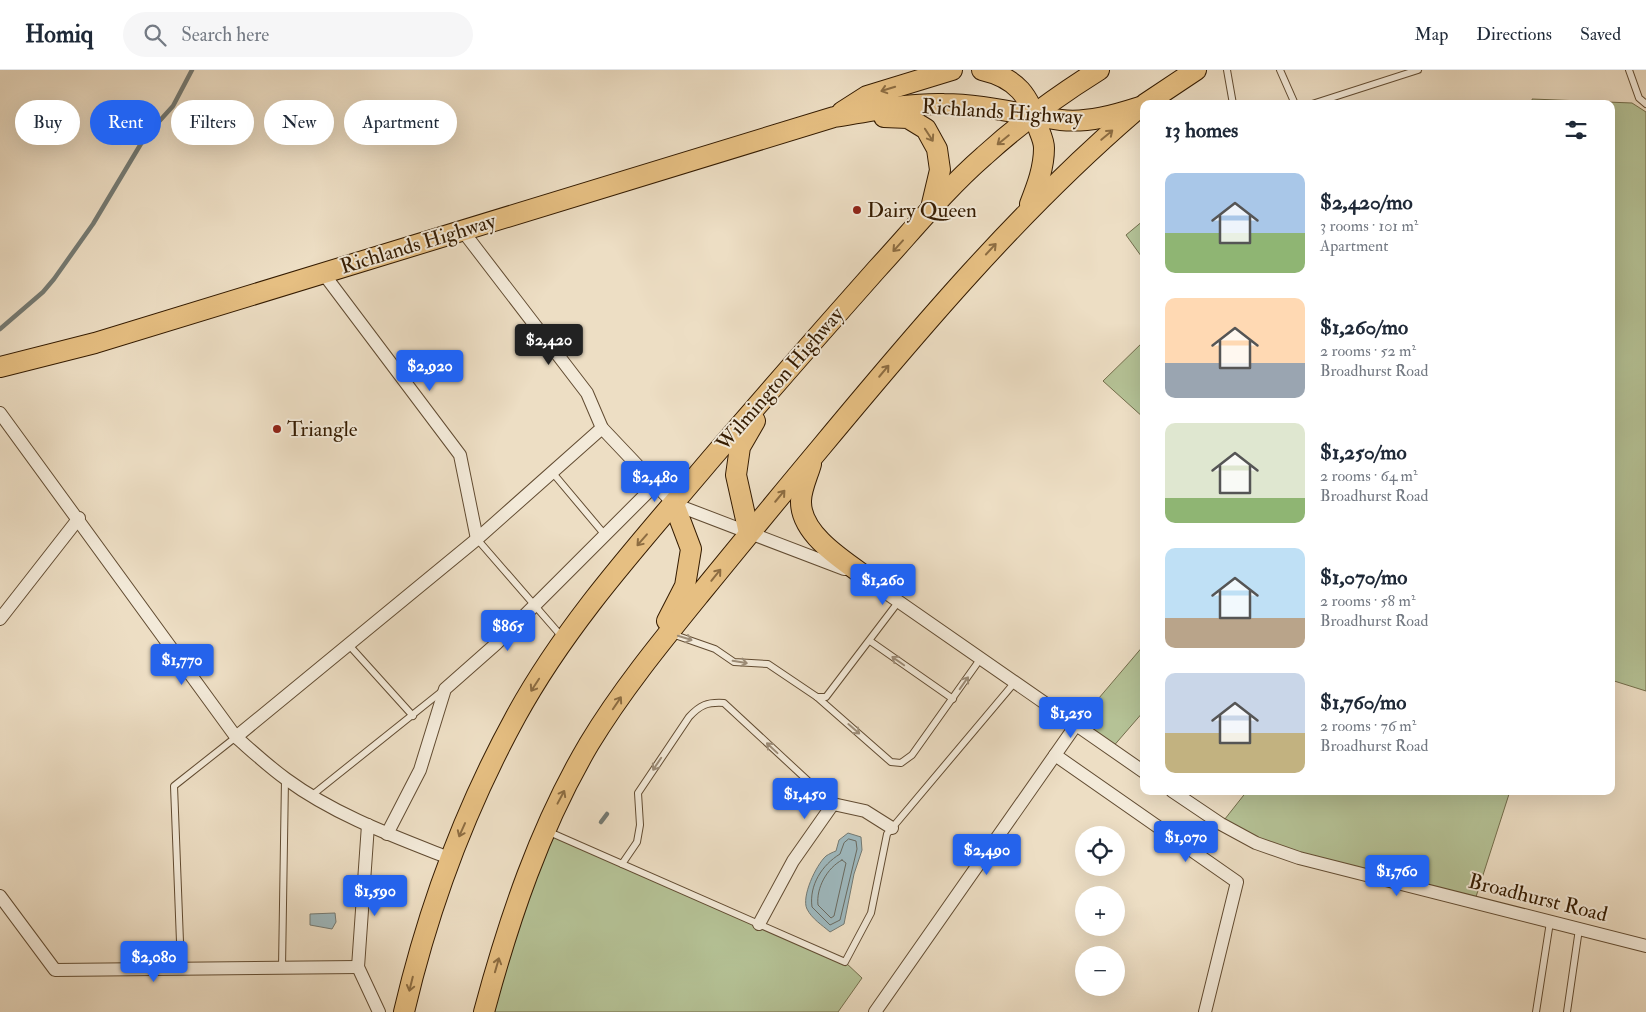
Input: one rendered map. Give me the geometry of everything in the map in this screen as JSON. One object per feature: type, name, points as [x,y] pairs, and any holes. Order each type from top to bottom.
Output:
[{"type":"main road","name":"Richlands Highway","points":[[834,117],[867,96],[952,70]]},
{"type":"main road","points":[[982,70],[999,74],[1023,91],[1035,114],[1044,147],[1040,179],[1028,209]]},
{"type":"main road","name":"Wilmington Highway","points":[[404,1012],[429,920],[449,858],[484,779],[517,714],[564,639],[617,568],[674,504],[779,378],[930,210],[983,156],[1035,114],[1099,70]]},
{"type":"main road","points":[[1151,100],[1196,70]]},
{"type":"main road","name":"Richlands Highway","points":[[0,367],[96,343],[834,117],[895,106],[944,104],[1035,114],[1062,120],[1104,118],[1140,106]]},
{"type":"main road","points":[[484,1012],[528,870],[546,830],[590,744],[644,664],[749,533],[913,336],[1028,209],[1085,154],[1140,108]]},
{"type":"main road","points":[[834,117],[908,118],[926,129],[937,149],[940,170],[930,210]]},
{"type":"main road","points":[[749,533],[736,475],[740,447],[779,378]]},
{"type":"main road","points":[[813,457],[800,501],[806,524],[824,546],[876,584]]},
{"type":"main road","points":[[644,664],[685,586],[691,549],[674,504]]},
{"type":"street","points":[[462,230],[587,392],[602,428],[674,504],[828,562],[876,584],[1140,769]]},
{"type":"street","points":[[323,273],[460,455],[477,539]]},
{"type":"street","points":[[0,413],[79,518],[236,737],[286,779],[311,796],[387,834],[449,858]]},
{"type":"street","points":[[236,737],[477,539],[602,428]]},
{"type":"street","points":[[387,834],[420,770],[446,689],[534,607],[656,484]]},
{"type":"street","points":[[0,619],[79,518]]},
{"type":"street","points":[[874,1012],[1076,725]]},
{"type":"street","points":[[1055,755],[1238,882],[1205,1012]]},
{"type":"street","name":"Broadhurst Road","points":[[1178,795],[1221,824],[1256,843],[1302,859],[1646,946]]},
{"type":"street","points":[[759,924],[793,861],[834,804],[864,811],[892,828]]},
{"type":"street","points":[[368,825],[358,967],[379,1012]]},
{"type":"street","points":[[0,896],[55,970],[358,967]]},
{"type":"lane","points":[[1227,70],[1232,100]]},
{"type":"lane","points":[[1280,70],[1293,100]]},
{"type":"lane","points":[[1324,100],[1418,70]]},
{"type":"lane","points":[[1630,70],[1639,98],[1646,104]]},
{"type":"lane","points":[[552,472],[605,535]]},
{"type":"lane","points":[[477,539],[534,607],[564,639]]},
{"type":"lane","points":[[817,698],[826,697],[899,601]]},
{"type":"lane","points":[[669,632],[708,646],[734,662],[768,664],[817,698],[891,762],[901,763],[912,755],[981,658]]},
{"type":"lane","points":[[870,641],[953,699]]},
{"type":"lane","points":[[348,644],[412,716]]},
{"type":"lane","points":[[546,830],[845,962],[871,914],[887,834],[1015,682]]},
{"type":"lane","points":[[311,796],[446,689]]},
{"type":"lane","points":[[622,864],[637,842],[640,825],[638,793],[689,717],[700,706],[711,702],[724,703],[834,804]]},
{"type":"lane","points":[[181,968],[174,786],[236,737]]},
{"type":"lane","points":[[282,968],[286,779]]},
{"type":"lane","points":[[1536,1012],[1550,922]]},
{"type":"lane","points":[[1569,1011],[1578,929]]},
{"type":"green space","points":[[1615,102],[1632,103],[1646,112],[1646,691],[1615,681]]},
{"type":"green space","points":[[1140,223],[1140,254],[1126,235]]},
{"type":"green space","points":[[1140,345],[1140,414],[1103,381]]},
{"type":"green space","points":[[1140,650],[1140,716],[1111,749],[1076,725]]},
{"type":"green space","points":[[1244,795],[1509,795],[1474,903],[1299,858],[1221,824]]},
{"type":"green space","points":[[546,830],[845,962],[862,978],[838,1012],[484,1012]]},
{"type":"water","points":[[848,833],[861,837],[862,850],[854,874],[844,924],[830,932],[809,913],[806,897],[810,881],[818,866],[826,856],[836,851],[839,840]]},
{"type":"water","points":[[335,913],[336,922],[332,929],[310,925],[310,914]]},
{"type":"waterway","points":[[0,329],[43,292],[54,279],[93,224],[145,137],[173,106],[192,70]]},
{"type":"waterway","points":[[601,822],[607,814]]},
{"type":"place","name":"Dairy Queen","points":[[857,210]]},
{"type":"place","name":"Triangle","points":[[277,429]]}]
